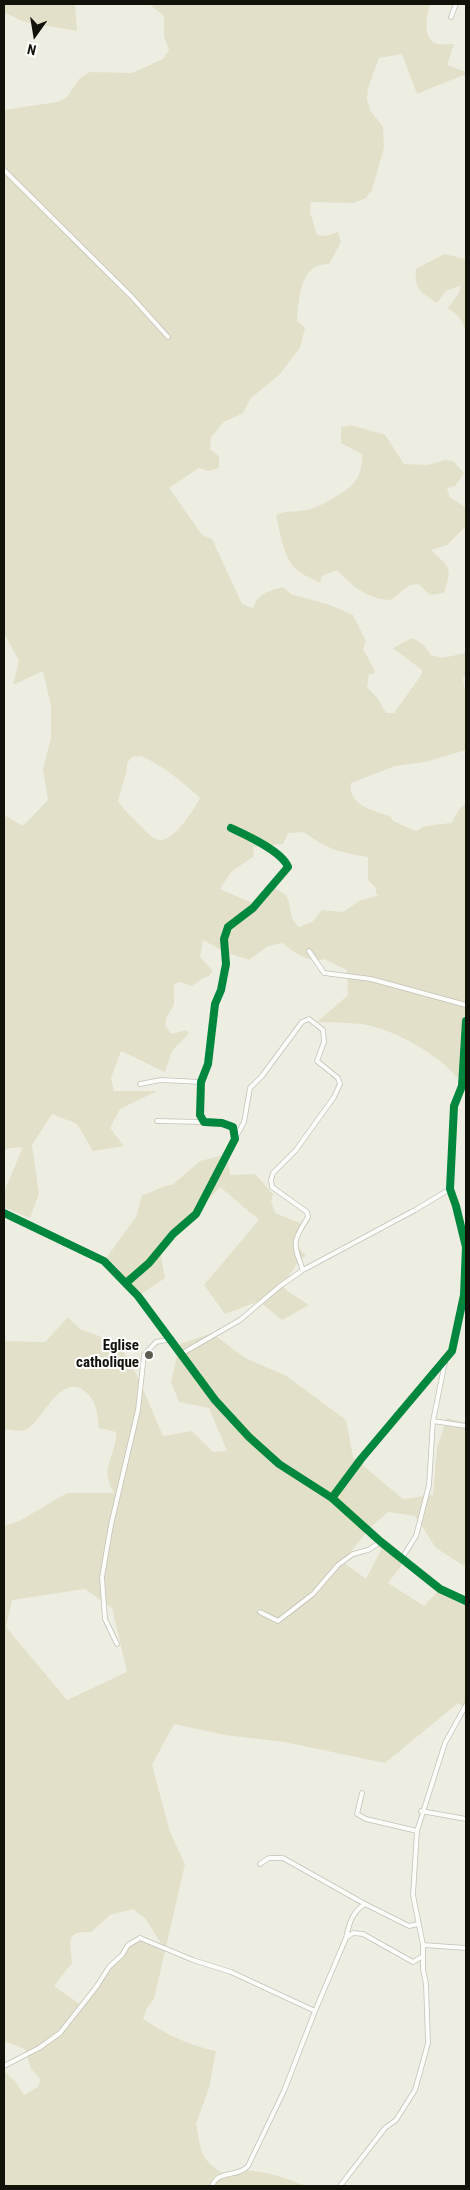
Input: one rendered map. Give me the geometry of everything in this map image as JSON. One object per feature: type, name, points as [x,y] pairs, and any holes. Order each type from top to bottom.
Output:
[{"type":"street","points":[[451,17],[456,4]]},
{"type":"street","points":[[4,170],[132,297],[168,338]]},
{"type":"street","points":[[204,1122],[200,1115],[201,1082],[208,1064],[215,1004],[221,990],[226,964],[224,938],[228,927],[253,908],[288,867],[285,861],[256,840],[231,828]]},
{"type":"street","points":[[309,951],[324,973],[371,980],[466,1005]]},
{"type":"street","points":[[126,1283],[149,1263],[173,1234],[196,1214],[244,1122],[250,1088],[262,1076],[302,1022],[310,1020],[323,1030],[324,1042],[317,1061],[338,1078],[340,1084],[334,1097],[296,1150],[273,1173],[271,1180],[272,1187],[307,1212],[308,1217],[295,1239],[296,1250],[303,1270]]},
{"type":"street","points":[[332,1498],[361,1459],[452,1351],[464,1295],[466,1248],[450,1189],[454,1106],[462,1086],[466,1021]]},
{"type":"street","points":[[140,1084],[161,1080],[201,1082]]},
{"type":"street","points":[[157,1121],[222,1123],[233,1127],[235,1138]]},
{"type":"street","points":[[181,1354],[240,1320],[280,1286],[303,1270],[450,1189]]},
{"type":"street","points":[[4,1213],[104,1261],[126,1283],[172,1339],[215,1400],[249,1437],[279,1464],[332,1498],[381,1542],[440,1589],[466,1601]]},
{"type":"street","points":[[117,1644],[105,1619],[102,1577],[111,1525],[138,1410],[144,1355],[156,1342],[172,1339]]},
{"type":"street","points":[[402,1558],[416,1536],[429,1485],[433,1421],[446,1360]]},
{"type":"street","points":[[433,1421],[466,1426]]},
{"type":"street","points":[[260,1612],[274,1621],[278,1621],[313,1594],[338,1564],[352,1554],[368,1550],[381,1542]]},
{"type":"street","points":[[340,2186],[385,2128],[396,2120],[415,2090],[428,2043],[426,1984],[422,1968],[423,1945],[413,1895],[417,1831],[421,1811],[445,1743],[466,1705]]},
{"type":"street","points":[[362,1793],[357,1814],[366,1820],[417,1831]]},
{"type":"street","points":[[421,1811],[466,1819]]},
{"type":"street","points":[[260,1864],[268,1858],[282,1858],[409,1926],[418,1924]]},
{"type":"street","points":[[212,2186],[215,2180],[223,2174],[243,2172],[248,2166],[284,2091],[356,1909],[365,1904]]},
{"type":"street","points":[[346,1938],[353,1933],[363,1934],[412,1962],[423,1956]]},
{"type":"street","points":[[4,2066],[39,2048],[60,2033],[97,1986],[109,1967],[122,1955],[128,1945],[140,1938],[192,1960],[231,1972],[315,2011]]},
{"type":"street","points":[[423,1945],[466,1948]]},
{"type":"shaded area","points":[[4,4],[75,4],[77,31],[24,22],[4,12]]},
{"type":"shaded area","points":[[149,4],[430,4],[427,27],[429,38],[438,44],[454,44],[447,65],[466,72],[466,74],[417,94],[402,54],[379,58],[368,88],[367,99],[370,110],[383,127],[384,148],[372,190],[366,198],[353,203],[311,202],[310,212],[317,235],[327,236],[338,232],[341,242],[329,264],[319,265],[312,270],[302,284],[297,321],[305,328],[300,348],[279,375],[251,398],[243,413],[224,422],[211,437],[210,449],[219,456],[219,468],[208,471],[199,468],[169,488],[202,535],[212,539],[242,604],[253,608],[258,599],[265,593],[283,587],[291,594],[327,604],[353,615],[366,641],[363,649],[375,671],[373,674],[369,674],[367,687],[378,699],[386,713],[394,713],[422,674],[422,670],[393,648],[412,638],[423,644],[431,655],[442,658],[466,653],[466,672],[463,679],[466,698],[466,750],[425,762],[395,766],[351,783],[351,791],[357,802],[363,806],[390,816],[393,821],[416,831],[425,826],[451,823],[460,808],[466,804],[466,1076],[456,1077],[428,1052],[390,1032],[361,1024],[317,1022],[348,995],[347,970],[324,959],[312,960],[302,956],[283,943],[268,946],[249,960],[225,952],[203,940],[200,957],[213,971],[209,976],[192,986],[180,982],[174,984],[174,1005],[167,1016],[165,1025],[171,1034],[186,1030],[189,1033],[172,1051],[165,1072],[121,1051],[111,1078],[114,1091],[157,1091],[120,1109],[110,1128],[124,1146],[93,1151],[77,1124],[52,1114],[32,1145],[39,1194],[30,1218],[4,1207],[4,1192],[23,1147],[4,1149],[4,818],[6,816],[23,826],[48,800],[43,769],[51,738],[51,706],[43,671],[13,685],[19,661],[4,633],[4,110],[57,102],[67,97],[80,78],[90,72],[132,73],[163,59],[169,50],[164,37],[164,16]],"holes":[[[141,756],[165,769],[200,798],[183,824],[166,839],[158,840],[152,837],[118,801],[127,770],[127,763],[132,757]],[[304,832],[319,843],[334,849],[368,857],[368,880],[376,888],[376,894],[379,895],[359,901],[343,912],[322,910],[312,922],[299,927],[294,922],[286,896],[274,888],[259,906],[220,889],[231,872],[254,856],[253,847],[283,844],[288,833]]]},
{"type":"shaded area","points":[[444,254],[466,259],[466,330],[460,318],[448,308],[459,293],[461,285],[446,291],[437,303],[420,290],[416,282],[416,269]]},
{"type":"shaded area","points":[[351,425],[385,435],[404,464],[428,465],[444,460],[453,461],[464,473],[455,486],[447,488],[450,497],[466,508],[466,526],[447,545],[431,550],[448,568],[449,573],[444,593],[430,595],[418,584],[410,585],[391,600],[382,599],[361,591],[337,570],[322,576],[320,583],[298,571],[288,558],[276,515],[307,510],[318,506],[339,495],[354,483],[360,473],[362,454],[341,443],[341,427]]},
{"type":"shaded area","points":[[220,1156],[228,1161],[230,1175],[255,1174],[273,1194],[271,1201],[275,1213],[300,1223],[302,1229],[298,1237],[298,1243],[306,1256],[300,1259],[283,1286],[287,1291],[309,1305],[282,1320],[259,1301],[225,1314],[204,1285],[259,1220],[220,1187],[160,1252],[165,1278],[138,1296],[104,1261],[136,1217],[142,1195],[164,1186],[172,1185],[200,1161]]},
{"type":"shaded area","points":[[68,1317],[80,1329],[118,1343],[137,1375],[163,1436],[192,1431],[213,1452],[227,1451],[209,1408],[179,1402],[171,1382],[180,1344],[212,1333],[245,1358],[285,1375],[346,1420],[353,1457],[403,1499],[433,1495],[437,1448],[447,1418],[466,1423],[466,1563],[464,1566],[436,1548],[415,1516],[388,1512],[368,1530],[343,1562],[366,1579],[386,1540],[395,1547],[402,1558],[408,1557],[388,1583],[424,1606],[440,1589],[466,1601],[466,1708],[458,1703],[385,1763],[284,1742],[225,1735],[174,1724],[152,1765],[170,1832],[185,1864],[154,1999],[147,2008],[143,2019],[178,2039],[216,2051],[209,2088],[196,2124],[202,2152],[214,2168],[222,2173],[254,2171],[265,2173],[306,2186],[4,2186],[4,2071],[14,2080],[24,2095],[38,2087],[41,2079],[31,2069],[25,2049],[6,2042],[4,2044],[4,1526],[19,1521],[67,1493],[114,1493],[108,1476],[108,1468],[116,1441],[116,1432],[99,1428],[94,1402],[83,1390],[75,1387],[67,1388],[59,1393],[27,1429],[18,1431],[4,1429],[4,1341],[45,1342]],"holes":[[[85,1589],[112,1608],[127,1672],[67,1700],[6,1627],[12,1600]],[[133,1909],[145,1918],[162,1945],[140,1938],[137,1940],[105,1974],[81,2005],[54,1986],[72,1963],[70,1945],[72,1936],[82,1932],[91,1932],[110,1915]]]},
{"type":"cycle path","points":[[126,1283],[149,1263],[173,1234],[196,1214],[235,1139],[233,1127],[222,1123],[204,1122],[200,1115],[201,1082],[208,1064],[215,1004],[221,990],[226,964],[224,939],[228,927],[253,908],[288,867],[279,855],[271,849],[231,828]]},
{"type":"cycle path","points":[[332,1498],[361,1459],[452,1351],[464,1295],[466,1247],[450,1189],[454,1106],[462,1086],[466,1021]]},
{"type":"cycle path","points":[[4,1213],[104,1261],[138,1296],[215,1400],[249,1437],[279,1464],[332,1498],[381,1542],[440,1589],[466,1601]]},
{"type":"place","name":"Eglise catholique","points":[[149,1355]]}]
